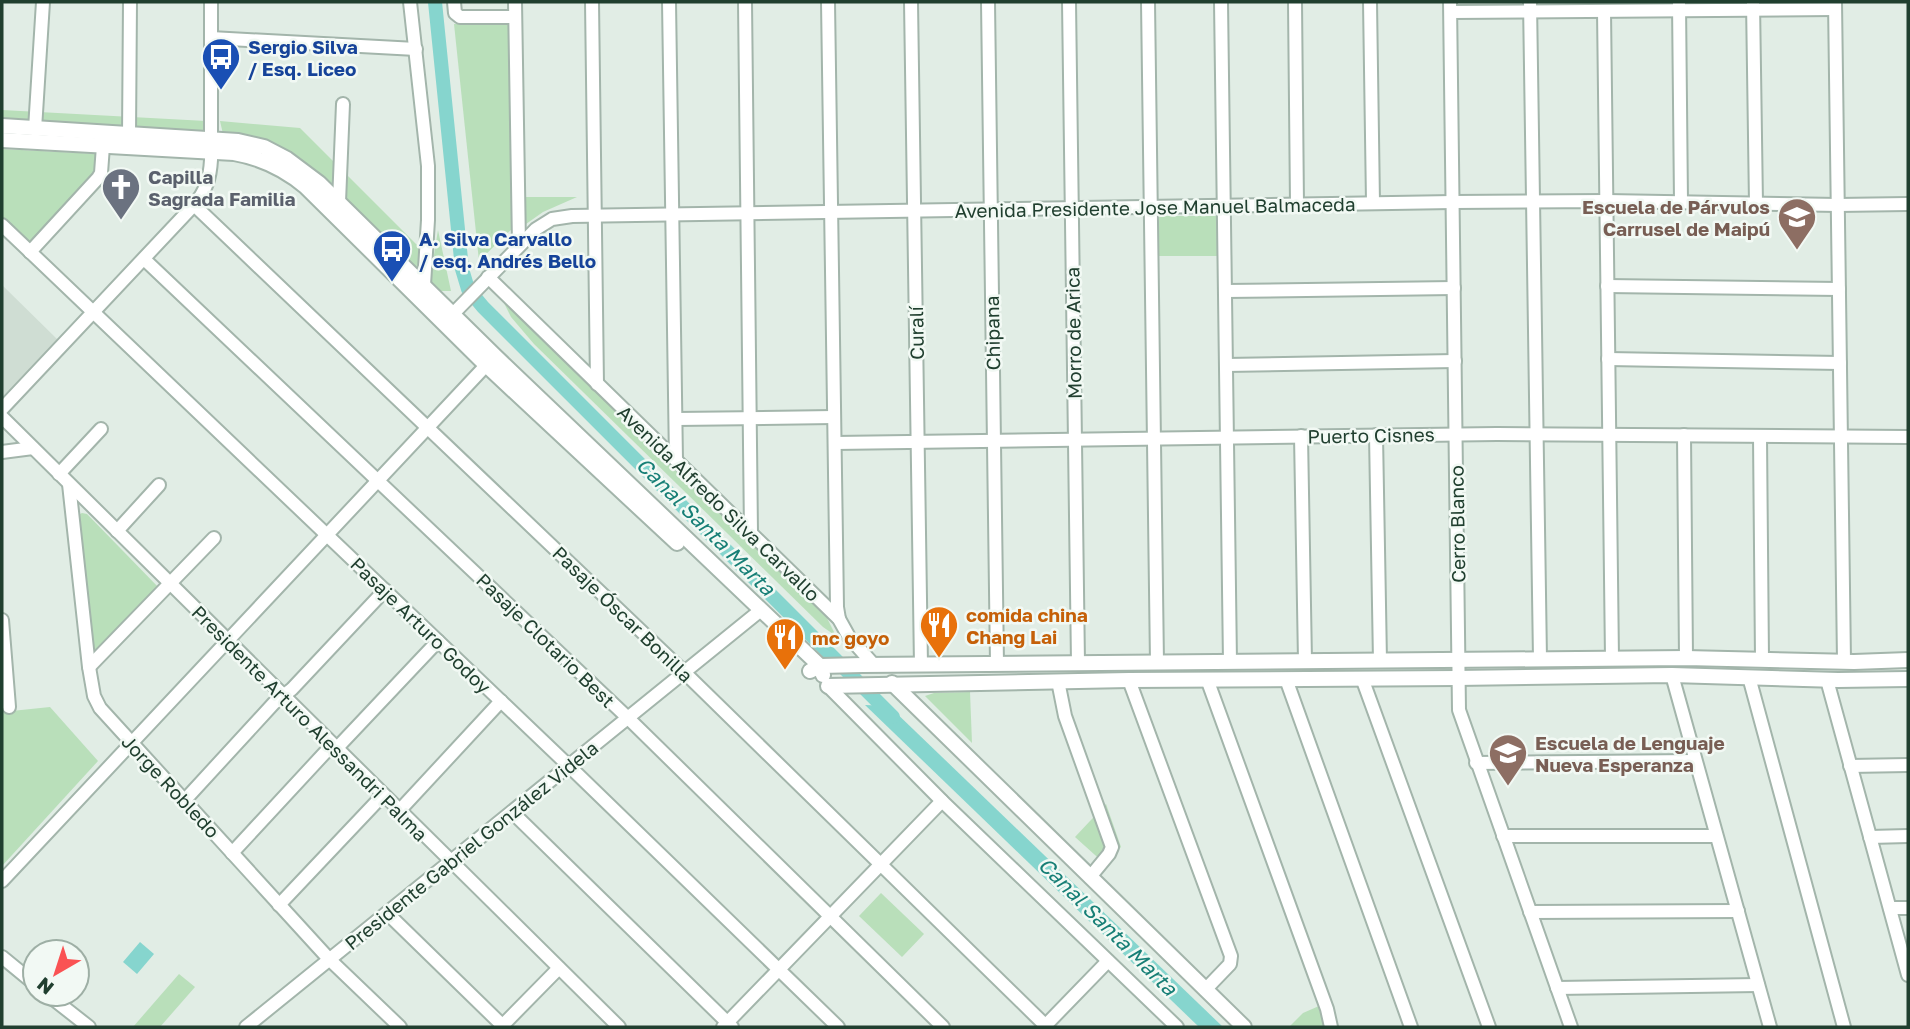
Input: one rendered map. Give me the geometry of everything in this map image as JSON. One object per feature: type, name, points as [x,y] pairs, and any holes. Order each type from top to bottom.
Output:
[{"type":"street","points":[[36,129],[43,2]]},
{"type":"street","points":[[129,135],[130,2]]},
{"type":"street","points":[[2,409],[194,205],[205,189],[209,178],[211,2]]},
{"type":"street","points":[[410,2],[428,166],[424,285]]},
{"type":"street","points":[[454,2],[455,13],[460,17],[515,17]]},
{"type":"street","points":[[515,2],[519,245]]},
{"type":"street","points":[[592,2],[597,384]]},
{"type":"street","points":[[669,2],[676,460]]},
{"type":"street","points":[[745,2],[751,533]]},
{"type":"street","points":[[828,2],[839,619]]},
{"type":"street","name":"Curalí","points":[[911,2],[921,665]]},
{"type":"street","name":"Chipana","points":[[988,2],[997,664]]},
{"type":"street","name":"Morro de Arica","points":[[1069,2],[1078,663]]},
{"type":"street","points":[[1148,2],[1157,663]]},
{"type":"street","points":[[1221,2],[1230,662]]},
{"type":"street","points":[[1295,2],[1297,205]]},
{"type":"street","points":[[1370,2],[1373,204]]},
{"type":"street","points":[[1450,7],[1531,7],[1604,11],[1679,6],[1835,5],[1844,661]]},
{"type":"street","points":[[1679,6],[1681,202]]},
{"type":"street","points":[[1753,6],[1756,204]]},
{"type":"street","name":"Cerro Blanco","points":[[1450,7],[1459,660],[1457,678],[1460,715],[1571,1027]]},
{"type":"street","points":[[1531,7],[1539,659]]},
{"type":"street","points":[[1604,11],[1612,658]]},
{"type":"street","points":[[211,38],[416,49]]},
{"type":"street","points":[[339,202],[343,104]]},
{"type":"street","points":[[2,126],[129,135],[210,145],[276,166],[295,178],[452,314]]},
{"type":"street","points":[[2,140],[103,146],[251,144],[288,159],[308,173],[424,285],[491,360],[758,613],[820,668],[828,686],[942,801],[1177,1027]]},
{"type":"street","points":[[30,252],[98,178],[101,173],[103,146]]},
{"type":"street","name":"Avenida Presidente Jose Manuel Balmaceda","points":[[452,314],[536,229],[552,219],[572,216],[1533,201],[1908,204]]},
{"type":"street","name":"Pasaje Óscar Bonilla","points":[[194,205],[684,672],[1045,1027]]},
{"type":"street","name":"Pasaje Arturo Godoy","points":[[2,225],[569,766],[838,1027]]},
{"type":"street","name":"Pasaje Clotario Best","points":[[144,259],[628,718],[943,1027]]},
{"type":"street","name":"Avenida Alfredo Silva Carvallo","points":[[484,281],[597,384],[839,619],[868,665],[1244,1027]]},
{"type":"street","points":[[1607,286],[1839,289]]},
{"type":"street","points":[[1225,291],[1454,288]]},
{"type":"street","points":[[1608,359],[1840,363]]},
{"type":"street","points":[[2,881],[491,360]]},
{"type":"street","points":[[1226,365],[1455,361]]},
{"type":"street","name":"Presidente Arturo Alessandri Palma","points":[[2,417],[559,968],[613,1025]]},
{"type":"street","points":[[676,419],[834,417]]},
{"type":"street","points":[[59,474],[101,429]]},
{"type":"street","name":"Puerto Cisnes","points":[[835,443],[1536,433],[1908,437]]},
{"type":"street","points":[[1376,435],[1380,660]]},
{"type":"street","points":[[1684,435],[1686,657]]},
{"type":"street","points":[[1301,436],[1306,661]]},
{"type":"street","points":[[1760,436],[1762,659]]},
{"type":"street","points":[[2,452],[33,448]]},
{"type":"street","name":"Jorge Robledo","points":[[69,484],[89,667],[96,703],[329,960],[395,1026]]},
{"type":"street","points":[[117,531],[159,485]]},
{"type":"street","points":[[89,667],[214,538]]},
{"type":"street","points":[[184,800],[385,590]]},
{"type":"street","name":"Presidente Gabriel González Videla","points":[[246,1027],[758,613]]},
{"type":"street","points":[[2,620],[4,677],[9,707]]},
{"type":"street","points":[[232,853],[438,641]]},
{"type":"street","points":[[820,668],[868,665],[1686,657],[1908,660]]},
{"type":"street","points":[[828,686],[1672,675],[1827,680],[1908,679]]},
{"type":"street","points":[[1672,675],[1770,1027]]},
{"type":"street","points":[[1749,677],[1844,1027]]},
{"type":"street","points":[[1286,678],[1411,1027]]},
{"type":"street","points":[[1362,678],[1489,1027]]},
{"type":"street","points":[[1208,679],[1327,1009],[1331,1027]]},
{"type":"street","points":[[1129,680],[1231,956],[1230,964],[1205,990]]},
{"type":"street","points":[[1827,680],[1908,975]]},
{"type":"street","points":[[1058,681],[1065,716],[1112,847],[1090,877]]},
{"type":"street","points":[[399,811],[501,701]]},
{"type":"street","points":[[1476,764],[1695,761]]},
{"type":"street","points":[[1850,766],[1908,765]]},
{"type":"street","points":[[279,905],[383,795]]},
{"type":"street","points":[[512,812],[728,1026],[778,970],[942,801]]},
{"type":"street","points":[[1503,836],[1716,836]]},
{"type":"street","points":[[1870,837],[1908,836]]},
{"type":"street","points":[[1890,908],[1908,908]]},
{"type":"street","points":[[1530,912],[1738,911]]},
{"type":"street","points":[[387,913],[502,1027],[559,968]]},
{"type":"street","points":[[2,957],[21,973]]},
{"type":"street","points":[[1045,1027],[1108,961]]},
{"type":"street","points":[[1557,988],[1758,985]]},
{"type":"street","points":[[65,1008],[89,1027]]},
{"type":"shaded area","points":[[2,285],[58,340],[3,399],[2,397]]},
{"type":"green space","points":[[454,24],[509,24],[515,226],[479,261]]},
{"type":"green space","points":[[2,110],[206,121],[205,135],[2,124]]},
{"type":"green space","points":[[220,121],[300,128],[433,261],[438,230],[451,291],[437,291],[317,174],[281,147],[223,134]]},
{"type":"green space","points":[[2,149],[99,154],[97,174],[31,247],[2,219]]},
{"type":"green space","points":[[524,197],[577,197],[543,212],[526,224]]},
{"type":"green space","points":[[1159,216],[1219,216],[1219,256],[1159,256]]},
{"type":"green space","points":[[498,291],[823,610],[836,636],[823,627],[534,344],[511,317]]},
{"type":"green space","points":[[87,514],[160,589],[95,655],[78,515]]},
{"type":"green space","points":[[970,692],[972,743],[925,696],[934,693]]},
{"type":"green space","points":[[50,707],[98,761],[2,866],[2,712]]},
{"type":"green space","points":[[1106,804],[1121,847],[1105,864],[1075,837]]},
{"type":"green space","points":[[881,893],[924,934],[902,957],[859,916]]},
{"type":"green space","points":[[179,974],[195,987],[160,1027],[133,1027]]},
{"type":"green space","points":[[1319,1006],[1324,1027],[1289,1027],[1303,1013]]},
{"type":"water","points":[[865,705],[889,706],[1223,1027],[1199,1027]]},
{"type":"water","points":[[140,942],[154,954],[137,974],[123,962]]},
{"type":"waterway","name":"Canal Santa Marta","points":[[435,2],[462,269],[468,289],[893,717]]},
{"type":"place","name":"Sergio Silva / Esq. Liceo","points":[[221,91]]},
{"type":"place","name":"Capilla Sagrada Familia","points":[[121,221]]},
{"type":"place","name":"Escuela de Párvulos Carrusel de Maipú","points":[[1797,251]]},
{"type":"place","name":"A. Silva Carvallo / esq. Andrés Bello","points":[[392,283]]},
{"type":"place","name":"comida china Chang Lai","points":[[939,659]]},
{"type":"place","name":"mc goyo","points":[[785,671]]},
{"type":"place","name":"Escuela de Lenguaje Nueva Esperanza","points":[[1508,787]]}]
